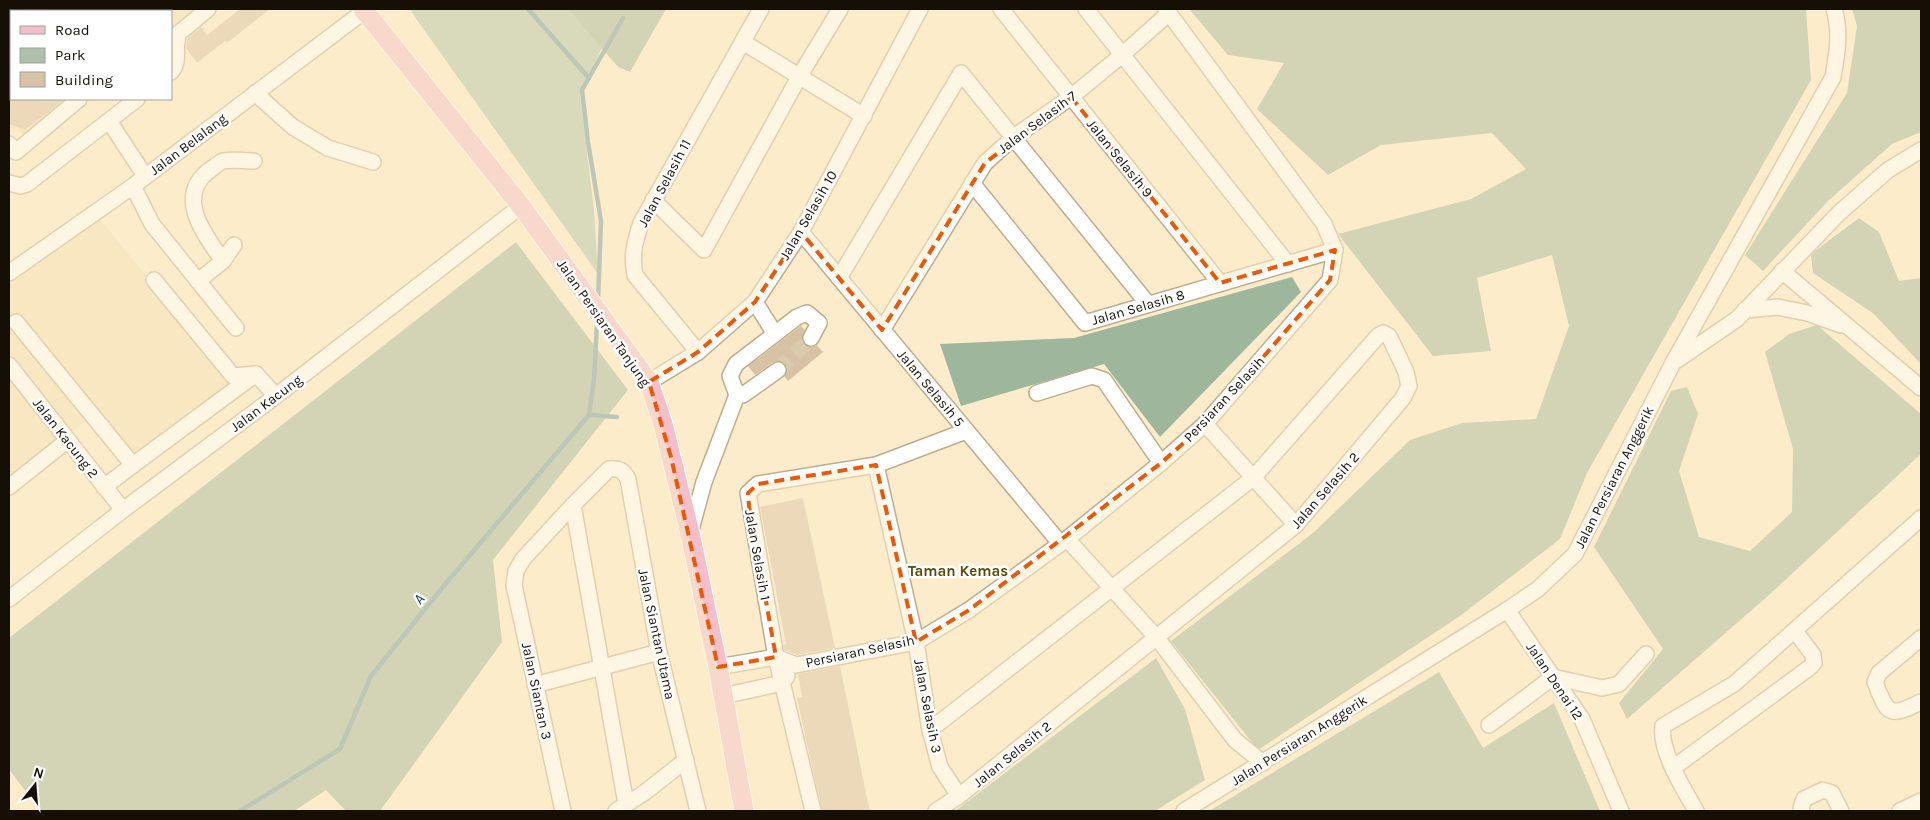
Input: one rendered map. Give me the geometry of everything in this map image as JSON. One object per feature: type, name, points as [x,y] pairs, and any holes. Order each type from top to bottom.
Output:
[{"type":"main road","name":"Jalan Persiaran Tanjung","points":[[365,9],[521,206],[649,382],[663,424],[690,533],[718,667],[744,811]]},
{"type":"main road","name":"Jalan Persiaran Tanjung","points":[[740,784],[750,811]]},
{"type":"street","points":[[172,71],[176,66],[179,33],[208,9]]},
{"type":"street","name":"Jalan Belalang","points":[[9,273],[133,186],[365,9]]},
{"type":"street","name":"Jalan Selasih 11","points":[[698,352],[635,275],[633,248],[641,223],[653,200],[762,9]]},
{"type":"street","points":[[653,200],[704,250],[799,77],[840,9]]},
{"type":"street","name":"Jalan Selasih 10","points":[[649,382],[698,352],[755,302],[801,232],[920,9]]},
{"type":"street","name":"Jalan Selasih 9","points":[[1001,9],[1220,283]]},
{"type":"street","points":[[1086,9],[1288,264]]},
{"type":"street","name":"Jalan Persiaran Anggerik","points":[[1184,811],[1507,610],[1538,589],[1575,554],[1673,363],[1833,78],[1839,45],[1837,18],[1834,9]]},
{"type":"street","points":[[1168,11],[1324,224],[1335,250]]},
{"type":"street","name":"Jalan Selasih 7","points":[[882,330],[985,163],[1014,137],[1071,97],[1122,55],[1168,11]]},
{"type":"street","points":[[743,42],[864,116]]},
{"type":"street","points":[[839,278],[961,73],[1148,304]]},
{"type":"street","points":[[255,93],[292,126],[328,148],[373,162]]},
{"type":"street","points":[[11,152],[78,100]]},
{"type":"street","points":[[9,184],[21,186],[27,184],[137,100]]},
{"type":"street","points":[[109,121],[145,176]]},
{"type":"street","points":[[1673,363],[1737,319],[1839,213],[1881,176],[1921,150]]},
{"type":"street","points":[[223,261],[193,211],[194,190],[201,178],[222,162],[254,161]]},
{"type":"street","name":"Jalan Selasih 8","points":[[972,183],[1085,323],[1335,250]]},
{"type":"street","points":[[133,186],[152,224],[236,328]]},
{"type":"street","name":"Jalan Kacung","points":[[9,599],[123,510],[276,396],[521,206]]},
{"type":"street","name":"Jalan Selasih 5","points":[[801,232],[966,431],[1064,541],[1113,587],[1157,638]]},
{"type":"street","points":[[198,281],[223,261],[234,245]]},
{"type":"street","name":"Persiaran Selasih","points":[[776,657],[796,665],[916,642],[969,610],[1064,541],[1205,424],[1330,280],[1335,250]]},
{"type":"street","points":[[1782,271],[1921,388]]},
{"type":"street","points":[[154,280],[233,376],[256,374]]},
{"type":"street","points":[[755,302],[775,334]]},
{"type":"street","points":[[1745,310],[1778,307],[1807,313],[1850,328]]},
{"type":"street","points":[[690,533],[704,482],[737,395],[730,376],[736,364],[797,317],[808,313],[819,323],[811,338]]},
{"type":"street","points":[[16,322],[132,465]]},
{"type":"street","name":"Jalan Selasih 2","points":[[936,811],[958,796],[1157,638],[1296,525],[1403,398],[1409,386],[1406,372],[1389,336],[1383,333],[1378,336],[1253,478]]},
{"type":"street","points":[[737,395],[742,395],[778,370]]},
{"type":"street","name":"Jalan Kacung 2","points":[[11,373],[68,440],[123,510]]},
{"type":"street","points":[[256,374],[276,396]]},
{"type":"street","points":[[104,487],[256,374]]},
{"type":"street","points":[[1037,393],[1092,376],[1104,380],[1161,462]]},
{"type":"street","points":[[1205,424],[1296,525]]},
{"type":"street","name":"Jalan Selasih 1","points":[[813,811],[776,657],[748,492],[758,484],[876,465],[966,431]]},
{"type":"street","points":[[9,487],[68,440]]},
{"type":"street","name":"Jalan Selasih 3","points":[[876,465],[916,642],[930,730],[940,767],[958,796]]},
{"type":"street","name":"Jalan Siantan Utama","points":[[573,505],[609,469],[620,469],[628,479],[659,652],[698,811]]},
{"type":"street","points":[[930,730],[1253,478]]},
{"type":"street","points":[[573,505],[603,668],[621,808],[644,793],[686,760]]},
{"type":"street","name":"Jalan Siantan 3","points":[[563,811],[514,585],[516,571],[523,559],[573,505]]},
{"type":"street","points":[[1696,811],[1673,768],[1662,735],[1663,726],[1734,684],[1921,518]]},
{"type":"street","name":"Jalan Denai 12","points":[[1507,610],[1582,719],[1621,811]]},
{"type":"street","points":[[1673,768],[1814,663],[1813,655],[1795,631]]},
{"type":"street","points":[[1157,638],[1235,740],[1263,763]]},
{"type":"street","points":[[1921,638],[1879,673],[1875,682],[1885,706],[1889,710],[1899,711],[1921,702]]},
{"type":"street","points":[[535,685],[659,652]]},
{"type":"street","points":[[1490,725],[1553,677],[1602,688],[1619,684],[1646,654]]},
{"type":"street","points":[[718,667],[776,657]]},
{"type":"street","name":"Persiaran Selasih","points":[[782,683],[796,665]]},
{"type":"street","points":[[723,696],[782,683]]},
{"type":"street","points":[[1802,811],[1800,808],[1804,799],[1823,790],[1832,793],[1841,811]]},
{"type":"street","points":[[1900,811],[1921,801]]},
{"type":"highlighted area","points":[[1071,97],[1220,283],[1335,250],[1330,280],[1205,424],[1161,463],[969,610],[916,642],[876,465],[758,484],[748,493],[749,506],[776,657],[718,667],[671,457],[649,382],[698,352],[755,302],[801,232],[882,330],[985,163]]},
{"type":"shaded area","points":[[9,9],[202,9],[172,33],[172,10],[10,10],[10,100],[89,100],[39,140],[9,128]]},
{"type":"shaded area","points":[[98,217],[235,384],[134,460],[95,414],[9,480],[9,279]]},
{"type":"green space","points":[[411,9],[568,9],[602,48],[580,94],[594,210],[598,274],[412,13]]},
{"type":"green space","points":[[568,9],[666,9],[630,72],[618,67]]},
{"type":"green space","points":[[1189,9],[1806,9],[1811,80],[1587,473],[1560,539],[1460,616],[1258,750],[1171,641],[1313,533],[1410,440],[1462,423],[1536,419],[1569,326],[1552,255],[1477,278],[1491,351],[1433,356],[1338,234],[1471,199],[1526,169],[1492,133],[1381,145],[1328,175],[1257,109],[1284,63],[1228,55]]},
{"type":"green space","points":[[1852,9],[1921,9],[1921,132],[1892,144],[1828,201],[1763,271],[1745,255],[1847,93],[1857,26]]},
{"type":"green space","points":[[1859,218],[1879,232],[1899,281],[1921,278],[1921,364],[1874,314],[1813,273],[1811,254]]},
{"type":"green space","points":[[516,242],[628,390],[493,560],[502,642],[380,811],[346,811],[326,790],[294,811],[40,811],[9,769],[9,638]]},
{"type":"green space","points":[[1292,277],[1301,292],[1160,437],[1104,364],[961,406],[940,344],[1074,338]]},
{"type":"green space","points":[[1817,325],[1921,414],[1921,454],[1769,595],[1627,719],[1619,703],[1663,649],[1594,547],[1671,391],[1687,387],[1698,414],[1679,471],[1699,537],[1750,551],[1792,512],[1793,449],[1765,352],[1789,334]]},
{"type":"green space","points":[[1156,658],[1185,709],[1205,780],[1155,811],[955,811]]},
{"type":"green space","points":[[1439,672],[1483,748],[1554,703],[1600,811],[1209,811]]},
{"type":"building","points":[[240,9],[270,9],[227,43],[225,41],[197,63],[186,48],[187,39],[201,27],[207,35]]},
{"type":"building","points":[[9,99],[64,100],[25,130],[9,124]]},
{"type":"building","points":[[801,326],[805,330],[802,338],[803,343],[811,347],[817,345],[823,352],[788,381],[784,376],[787,369],[781,361],[773,362],[755,375],[748,366]]},
{"type":"building","points":[[803,498],[835,648],[797,655],[784,650],[783,645],[786,644],[760,507]]},
{"type":"building","points":[[840,666],[870,811],[822,811],[797,698],[802,697],[798,674]]},
{"type":"waterway","points":[[528,9],[589,78]]},
{"type":"waterway","points":[[598,301],[601,221],[588,142],[582,90],[623,18]]},
{"type":"waterway","name":"A","points":[[240,811],[340,749],[371,676],[442,588],[589,415],[594,379],[597,322]]},
{"type":"waterway","points":[[589,415],[617,417]]},
{"type":"tunnel","points":[[778,370],[811,338]]},
{"type":"district","name":"Taman Kemas","points":[[958,571]]}]
